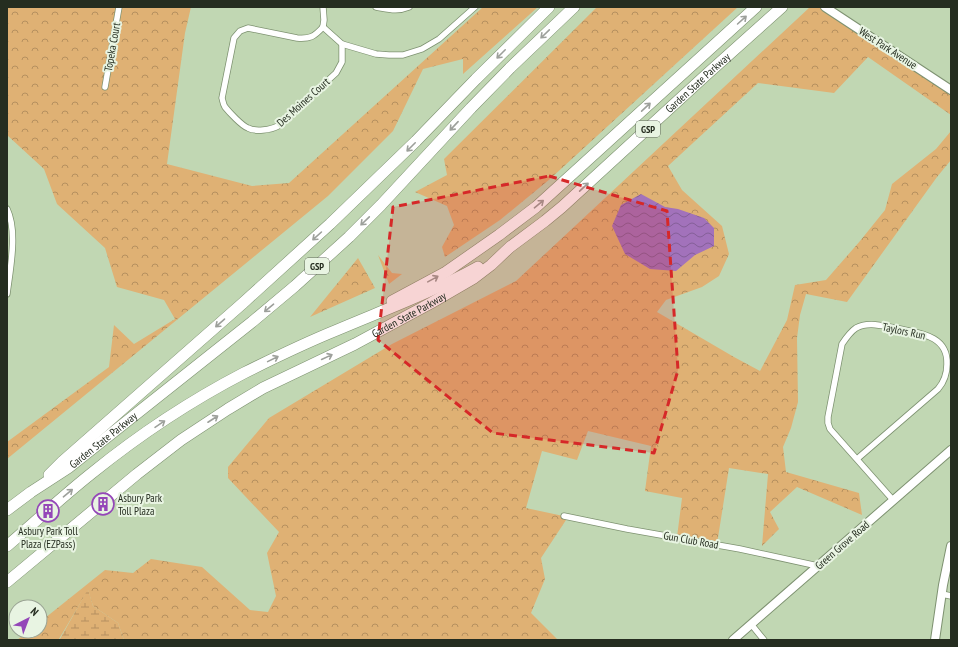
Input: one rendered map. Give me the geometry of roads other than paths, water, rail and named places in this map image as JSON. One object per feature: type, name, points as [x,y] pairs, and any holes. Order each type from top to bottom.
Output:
[{"type":"highway","name":"Garden State Parkway","points":[[31,492],[62,462],[330,224],[416,141],[514,41],[550,7]]},
{"type":"highway","name":"Garden State Parkway","points":[[7,510],[31,492],[68,468],[252,322],[314,270],[381,204],[510,68],[574,7]]},
{"type":"highway","name":"Garden State Parkway","points":[[337,330],[446,272],[524,217],[555,191],[756,7]]},
{"type":"highway","name":"Garden State Parkway","points":[[7,582],[137,474],[181,440],[228,409],[263,388],[355,344],[474,278],[573,197],[782,7]]},
{"type":"highway","points":[[7,546],[97,469],[179,411],[204,396],[244,373],[292,350],[453,280],[510,247]]},
{"type":"street","name":"Topeka Court","points":[[105,87],[119,7]]},
{"type":"street","points":[[323,7],[323,27],[342,44],[388,56],[415,52],[428,46],[439,39],[475,7]]},
{"type":"street","points":[[376,7],[402,10],[409,7]]},
{"type":"street","points":[[464,7],[469,13]]},
{"type":"street","name":"West Park Avenue","points":[[825,7],[951,90]]},
{"type":"street","name":"Des Moines Court","points":[[323,27],[311,38],[303,39],[248,28],[236,34],[222,98],[225,106],[243,125],[253,130],[271,130],[278,126],[336,73],[342,62],[342,44]]},
{"type":"street","points":[[7,209],[12,224],[10,235],[7,294]]},
{"type":"street","name":"Taylors Run","points":[[857,459],[943,383],[948,368],[948,359],[945,351],[934,339],[925,334],[873,324],[857,328],[846,337],[842,344],[828,423],[830,429],[893,500]]},
{"type":"street","name":"Green Grove Road","points":[[732,640],[951,450]]},
{"type":"street","name":"Gun Club Road","points":[[564,516],[620,528],[740,549],[818,566]]},
{"type":"street","points":[[935,640],[943,584],[951,546]]},
{"type":"street","points":[[942,594],[951,596]]},
{"type":"street","points":[[750,624],[764,640]]},
{"type":"water","points":[[641,194],[665,207],[678,209],[704,218],[714,228],[714,246],[695,255],[676,271],[650,269],[625,254],[612,226],[621,205]]},
{"type":"place","name":"Asbury Park Toll Plaza","points":[[103,504]]},
{"type":"place","name":"Asbury Park Toll Plaza (EZPass)","points":[[48,511]]}]
